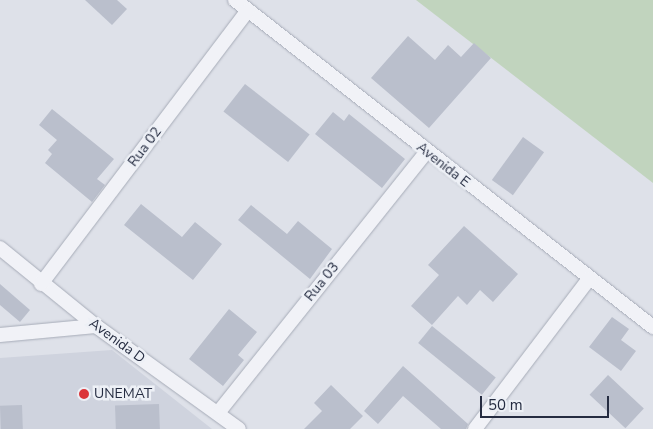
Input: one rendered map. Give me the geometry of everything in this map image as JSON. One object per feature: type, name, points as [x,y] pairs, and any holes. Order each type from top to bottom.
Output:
[{"type":"street","name":"Avenida E","points":[[235,0],[426,152],[653,327]]},
{"type":"street","name":"Rua 02","points":[[41,284],[248,10]]},
{"type":"street","name":"Rua 03","points":[[218,413],[426,152]]},
{"type":"street","name":"Avenida D","points":[[0,248],[41,284],[96,326],[239,429]]},
{"type":"street","points":[[474,429],[589,279]]},
{"type":"street","points":[[0,335],[96,326]]},
{"type":"shaded area","name":"UNEMAT","points":[[112,350],[212,429],[0,429],[0,358]]},
{"type":"green space","points":[[416,0],[653,0],[653,183]]},
{"type":"building","points":[[85,0],[117,0],[127,9],[112,25]]},
{"type":"building","points":[[408,36],[435,60],[448,45],[461,57],[474,43],[491,58],[429,128],[371,78]]},
{"type":"building","points":[[245,84],[310,134],[288,162],[223,112]]},
{"type":"building","points":[[52,109],[114,159],[97,179],[105,185],[92,202],[45,163],[52,154],[48,150],[57,140],[39,125]]},
{"type":"building","points":[[333,112],[344,121],[349,114],[405,159],[382,188],[315,134]]},
{"type":"building","points":[[523,137],[544,152],[513,195],[492,180]]},
{"type":"building","points":[[141,204],[182,237],[195,222],[222,244],[193,280],[124,225]]},
{"type":"building","points":[[251,205],[287,234],[298,221],[332,249],[310,279],[238,220]]},
{"type":"building","points":[[464,226],[518,274],[493,302],[480,290],[467,305],[458,296],[432,325],[411,306],[439,275],[428,265]]},
{"type":"building","points":[[0,284],[30,310],[20,322],[0,305]]},
{"type":"building","points":[[229,309],[257,332],[238,355],[244,360],[223,386],[189,359]]},
{"type":"building","points":[[612,317],[629,329],[621,340],[636,351],[621,371],[589,347]]},
{"type":"building","points":[[432,326],[496,378],[482,395],[418,343]]},
{"type":"building","points":[[403,366],[468,424],[466,429],[441,429],[403,396],[378,424],[364,411]]},
{"type":"building","points":[[608,375],[644,408],[625,428],[590,395]]},
{"type":"building","points":[[331,385],[363,416],[350,429],[304,429],[322,411],[314,403]]},
{"type":"building","points":[[159,404],[160,429],[116,429],[115,406]]},
{"type":"building","points":[[22,405],[23,429],[1,429],[0,406]]},
{"type":"place","name":"UNEMAT","points":[[84,394]]}]
